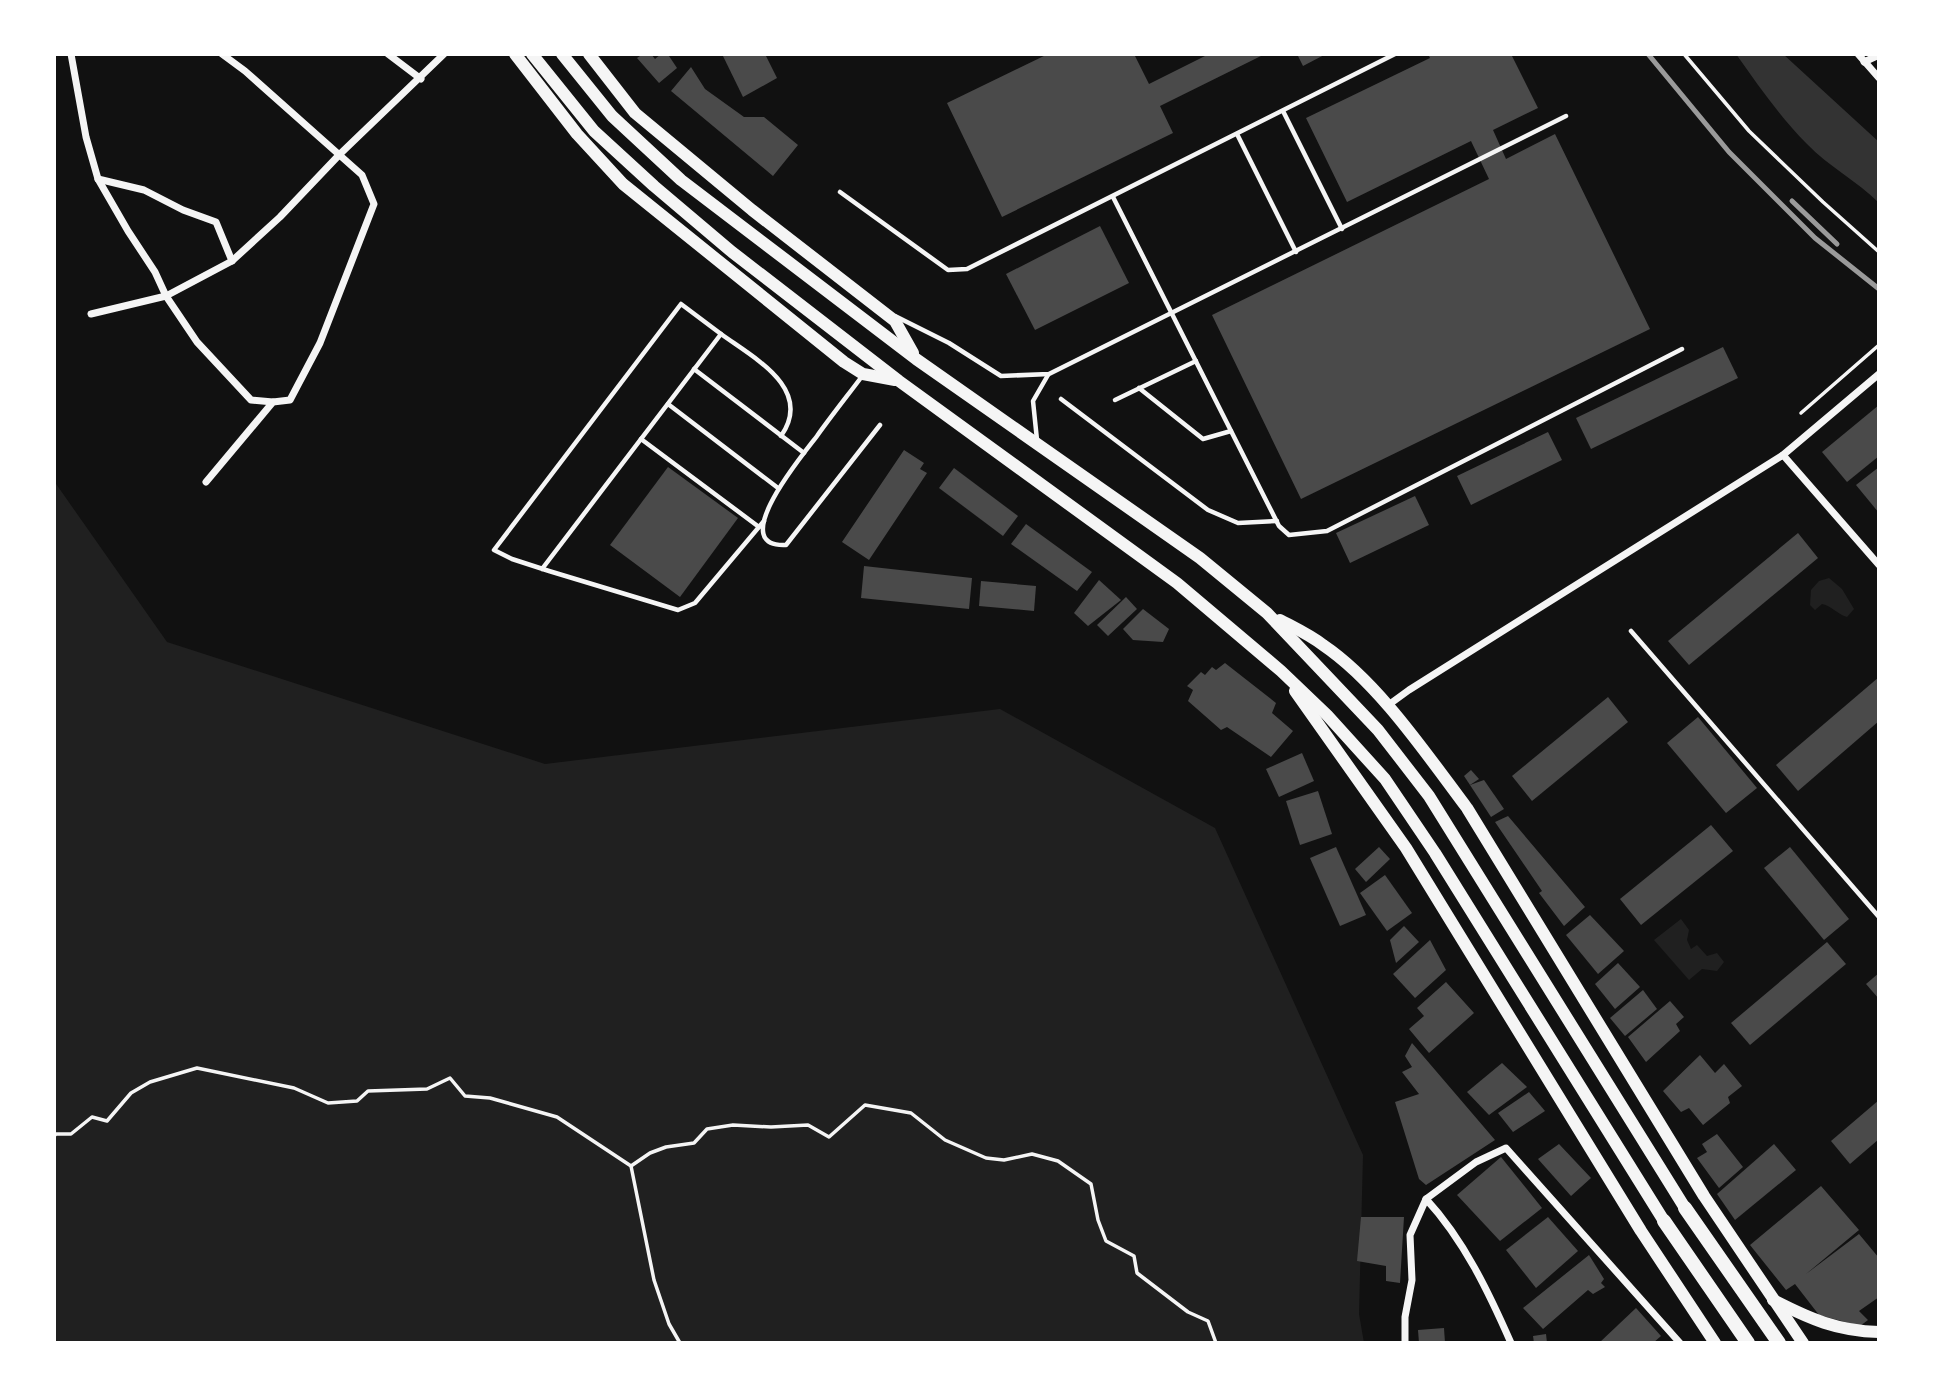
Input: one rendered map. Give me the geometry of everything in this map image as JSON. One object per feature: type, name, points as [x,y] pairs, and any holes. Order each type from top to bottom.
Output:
[{"type":"highway","points":[[1685,1208],[1779,1343]]},
{"type":"highway","points":[[1664,1221],[1748,1343]]},
{"type":"main road","points":[[515,54],[577,134],[623,184],[844,362],[863,374],[899,381]]},
{"type":"main road","points":[[532,54],[594,131],[732,252],[899,381],[1177,583],[1281,671],[1327,715],[1385,779],[1664,1221]]},
{"type":"main road","points":[[562,54],[612,116],[681,180],[916,359],[1200,558],[1267,613],[1378,730],[1429,796],[1685,1208]]},
{"type":"main road","points":[[589,54],[635,113],[752,210],[895,321],[916,359]]},
{"type":"main road","points":[[1267,613],[1324,645],[1364,680],[1467,808],[1704,1196],[1803,1343]]},
{"type":"main road","points":[[1281,671],[1406,848],[1641,1231],[1715,1343]]},
{"type":"main road","points":[[1773,1300],[1817,1322],[1853,1331],[1879,1332]]},
{"type":"street","points":[[71,54],[86,137],[98,179],[155,272],[166,296],[197,342],[251,400],[290,400],[320,343],[374,204],[362,175],[245,71],[222,54]]},
{"type":"street","points":[[388,54],[421,79]]},
{"type":"street","points":[[91,314],[166,296],[232,261],[281,217],[340,154],[444,54]]},
{"type":"street","points":[[1858,54],[1879,78]]},
{"type":"street","points":[[1864,62],[1879,55]]},
{"type":"street","points":[[98,179],[144,190],[183,211],[216,222],[232,261]]},
{"type":"street","points":[[1387,706],[1783,454],[1879,374]]},
{"type":"street","points":[[205,482],[273,402]]},
{"type":"street","points":[[1783,454],[1879,565]]},
{"type":"street","points":[[1405,1343],[1405,1317],[1412,1280],[1410,1235],[1426,1199],[1476,1162],[1506,1148],[1680,1343]]},
{"type":"street","points":[[1426,1199],[1441,1215],[1475,1268],[1511,1343]]},
{"type":"lane","points":[[840,192],[948,270],[967,269],[1395,54]]},
{"type":"lane","points":[[1283,111],[1342,229]]},
{"type":"lane","points":[[873,304],[949,343],[1001,376],[1049,374],[1566,116]]},
{"type":"lane","points":[[1237,134],[1296,252]]},
{"type":"lane","points":[[1113,197],[1277,521],[1289,535],[1327,531],[1682,349]]},
{"type":"lane","points":[[781,436],[789,425],[792,405],[785,387],[768,369],[681,304],[494,550],[512,559],[655,605],[678,610],[695,603],[764,521],[778,488],[863,374]]},
{"type":"lane","points":[[542,569],[721,334]]},
{"type":"lane","points":[[1115,400],[1196,361]]},
{"type":"lane","points":[[694,369],[804,453]]},
{"type":"lane","points":[[1037,444],[1033,401],[1049,374]]},
{"type":"lane","points":[[1139,388],[1203,439],[1231,430]]},
{"type":"lane","points":[[1061,399],[1208,510],[1238,523],[1277,521]]},
{"type":"lane","points":[[668,404],[778,488]]},
{"type":"lane","points":[[764,521],[763,531],[767,540],[775,546],[786,545],[880,425]]},
{"type":"lane","points":[[641,439],[759,527]]},
{"type":"lane","points":[[1631,631],[1879,917]]},
{"type":"path","points":[[1684,54],[1749,131],[1879,252]]},
{"type":"path","points":[[1801,413],[1879,345]]},
{"type":"path","points":[[54,1136],[71,1134],[92,1117],[107,1121],[131,1093],[150,1082],[197,1068],[294,1088],[328,1103],[357,1101],[368,1091],[427,1089],[450,1078],[465,1096],[490,1098],[556,1117],[631,1166],[654,1280],[669,1324],[680,1343]]},
{"type":"path","points":[[631,1166],[650,1153],[666,1147],[694,1143],[707,1129],[733,1125],[808,1125],[829,1137],[865,1105],[911,1113],[945,1140],[986,1158],[1004,1160],[1032,1154],[1058,1161],[1091,1184],[1098,1220],[1106,1241],[1135,1256],[1137,1273],[1188,1312],[1208,1321],[1216,1343]]},
{"type":"shaded area","points":[[1736,54],[1783,54],[1879,142],[1879,203],[1797,134]]},
{"type":"shaded area","points":[[54,481],[167,642],[545,764],[1000,709],[1215,828],[1363,1155],[1359,1314],[1364,1343],[54,1343]]},
{"type":"shaded area","points":[[1829,578],[1842,589],[1854,609],[1847,617],[1826,605],[1822,604],[1815,610],[1810,605],[1811,590],[1819,581]]},
{"type":"shaded area","points":[[1681,919],[1689,930],[1687,940],[1691,949],[1697,945],[1707,956],[1717,953],[1724,962],[1717,971],[1702,969],[1689,980],[1654,940]]},
{"type":"building","points":[[643,54],[651,54],[655,59],[661,54],[669,56],[677,68],[659,83],[637,58]]},
{"type":"building","points":[[722,54],[765,54],[777,78],[743,97]]},
{"type":"building","points":[[1048,54],[1134,54],[1149,84],[1209,54],[1265,54],[1160,106],[1173,133],[1002,217],[947,103]]},
{"type":"building","points":[[1297,54],[1326,54],[1303,66]]},
{"type":"building","points":[[1428,54],[1511,54],[1538,108],[1493,130],[1506,159],[1555,134],[1650,329],[1301,499],[1212,315],[1489,179],[1471,141],[1347,202],[1306,118],[1430,58]]},
{"type":"building","points":[[691,67],[705,89],[744,117],[764,117],[798,145],[773,176],[671,91]]},
{"type":"building","points":[[1100,226],[1129,283],[1035,330],[1006,274]]},
{"type":"building","points":[[1723,347],[1738,378],[1591,449],[1576,418]]},
{"type":"building","points":[[1879,405],[1879,456],[1847,482],[1822,452]]},
{"type":"building","points":[[1548,432],[1562,460],[1471,505],[1457,476]]},
{"type":"building","points":[[904,450],[924,463],[920,469],[927,473],[869,560],[842,542]]},
{"type":"building","points":[[668,467],[738,518],[680,597],[610,545]]},
{"type":"building","points":[[1879,467],[1879,513],[1856,485]]},
{"type":"building","points":[[954,468],[1018,516],[1003,536],[939,488]]},
{"type":"building","points":[[1415,496],[1429,525],[1350,563],[1336,533]]},
{"type":"building","points":[[1026,524],[1092,572],[1077,591],[1011,544]]},
{"type":"building","points":[[1798,533],[1818,558],[1689,665],[1668,641]]},
{"type":"building","points":[[864,566],[972,578],[969,609],[861,598]]},
{"type":"building","points":[[1099,580],[1121,600],[1088,626],[1074,613]]},
{"type":"building","points":[[981,581],[1036,586],[1034,611],[979,606]]},
{"type":"building","points":[[1126,597],[1137,609],[1108,636],[1097,625]]},
{"type":"building","points":[[1143,609],[1169,629],[1163,642],[1133,640],[1123,629]]},
{"type":"building","points":[[1225,663],[1276,703],[1272,713],[1293,731],[1271,757],[1227,727],[1221,730],[1188,701],[1193,690],[1187,686],[1201,672],[1205,675],[1212,667],[1216,670]]},
{"type":"building","points":[[1879,677],[1879,721],[1798,791],[1776,765]]},
{"type":"building","points":[[1608,697],[1628,722],[1532,801],[1512,776]]},
{"type":"building","points":[[1698,717],[1757,788],[1726,813],[1667,743]]},
{"type":"building","points":[[1302,753],[1314,781],[1279,797],[1266,769]]},
{"type":"building","points":[[1471,770],[1479,779],[1470,785],[1464,776]]},
{"type":"building","points":[[1484,780],[1504,809],[1491,817],[1470,785]]},
{"type":"building","points":[[1318,791],[1332,834],[1300,845],[1286,801]]},
{"type":"building","points":[[1508,816],[1585,907],[1564,926],[1539,893],[1542,891],[1495,822]]},
{"type":"building","points":[[1711,825],[1733,851],[1641,925],[1620,899]]},
{"type":"building","points":[[1336,847],[1366,915],[1340,926],[1310,858]]},
{"type":"building","points":[[1379,847],[1390,859],[1366,882],[1355,869]]},
{"type":"building","points":[[1790,847],[1849,919],[1824,940],[1764,868]]},
{"type":"building","points":[[1385,875],[1412,913],[1387,931],[1360,893]]},
{"type":"building","points":[[1590,915],[1624,951],[1598,974],[1566,935]]},
{"type":"building","points":[[1404,926],[1419,942],[1396,963],[1390,940]]},
{"type":"building","points":[[1430,940],[1446,970],[1415,998],[1393,974]]},
{"type":"building","points":[[1827,942],[1846,964],[1750,1045],[1731,1023]]},
{"type":"building","points":[[1618,963],[1640,987],[1615,1009],[1595,984]]},
{"type":"building","points":[[1879,973],[1879,999],[1866,984]]},
{"type":"building","points":[[1446,982],[1474,1013],[1429,1053],[1409,1029],[1424,1016],[1417,1008]]},
{"type":"building","points":[[1643,990],[1657,1009],[1625,1036],[1610,1018]]},
{"type":"building","points":[[1670,1001],[1684,1017],[1676,1024],[1680,1031],[1646,1062],[1628,1037]]},
{"type":"building","points":[[1412,1043],[1495,1140],[1426,1185],[1419,1179],[1395,1102],[1419,1094],[1402,1072],[1412,1067],[1405,1056]]},
{"type":"building","points":[[1700,1055],[1715,1073],[1724,1064],[1742,1086],[1728,1097],[1730,1103],[1703,1125],[1689,1108],[1681,1112],[1663,1091]]},
{"type":"building","points":[[1502,1063],[1527,1087],[1489,1115],[1467,1092]]},
{"type":"building","points":[[1529,1092],[1545,1111],[1513,1132],[1498,1113]]},
{"type":"building","points":[[1879,1100],[1879,1139],[1850,1164],[1831,1141]]},
{"type":"building","points":[[1717,1134],[1743,1167],[1719,1188],[1697,1158],[1707,1152],[1702,1144]]},
{"type":"building","points":[[1559,1144],[1591,1178],[1571,1196],[1538,1159]]},
{"type":"building","points":[[1774,1144],[1796,1170],[1735,1220],[1717,1194]]},
{"type":"building","points":[[1501,1157],[1542,1208],[1500,1241],[1457,1195]]},
{"type":"building","points":[[1821,1186],[1859,1230],[1806,1274],[1859,1234],[1879,1258],[1879,1297],[1859,1311],[1868,1320],[1860,1326],[1819,1315],[1795,1284],[1786,1290],[1750,1245]]},
{"type":"building","points":[[1361,1217],[1404,1217],[1400,1283],[1386,1281],[1386,1266],[1357,1261]]},
{"type":"building","points":[[1548,1217],[1578,1251],[1536,1288],[1506,1250]]},
{"type":"building","points":[[1589,1255],[1604,1279],[1601,1283],[1605,1287],[1593,1294],[1588,1290],[1543,1329],[1523,1308]]},
{"type":"building","points":[[1636,1308],[1661,1336],[1653,1343],[1599,1343]]},
{"type":"building","points":[[1444,1328],[1445,1343],[1419,1343],[1418,1330]]},
{"type":"building","points":[[1546,1334],[1547,1343],[1534,1343],[1533,1336]]},
{"type":"railway","points":[[1648,54],[1729,152],[1815,238],[1879,289]]},
{"type":"railway","points":[[1792,201],[1837,244]]}]
